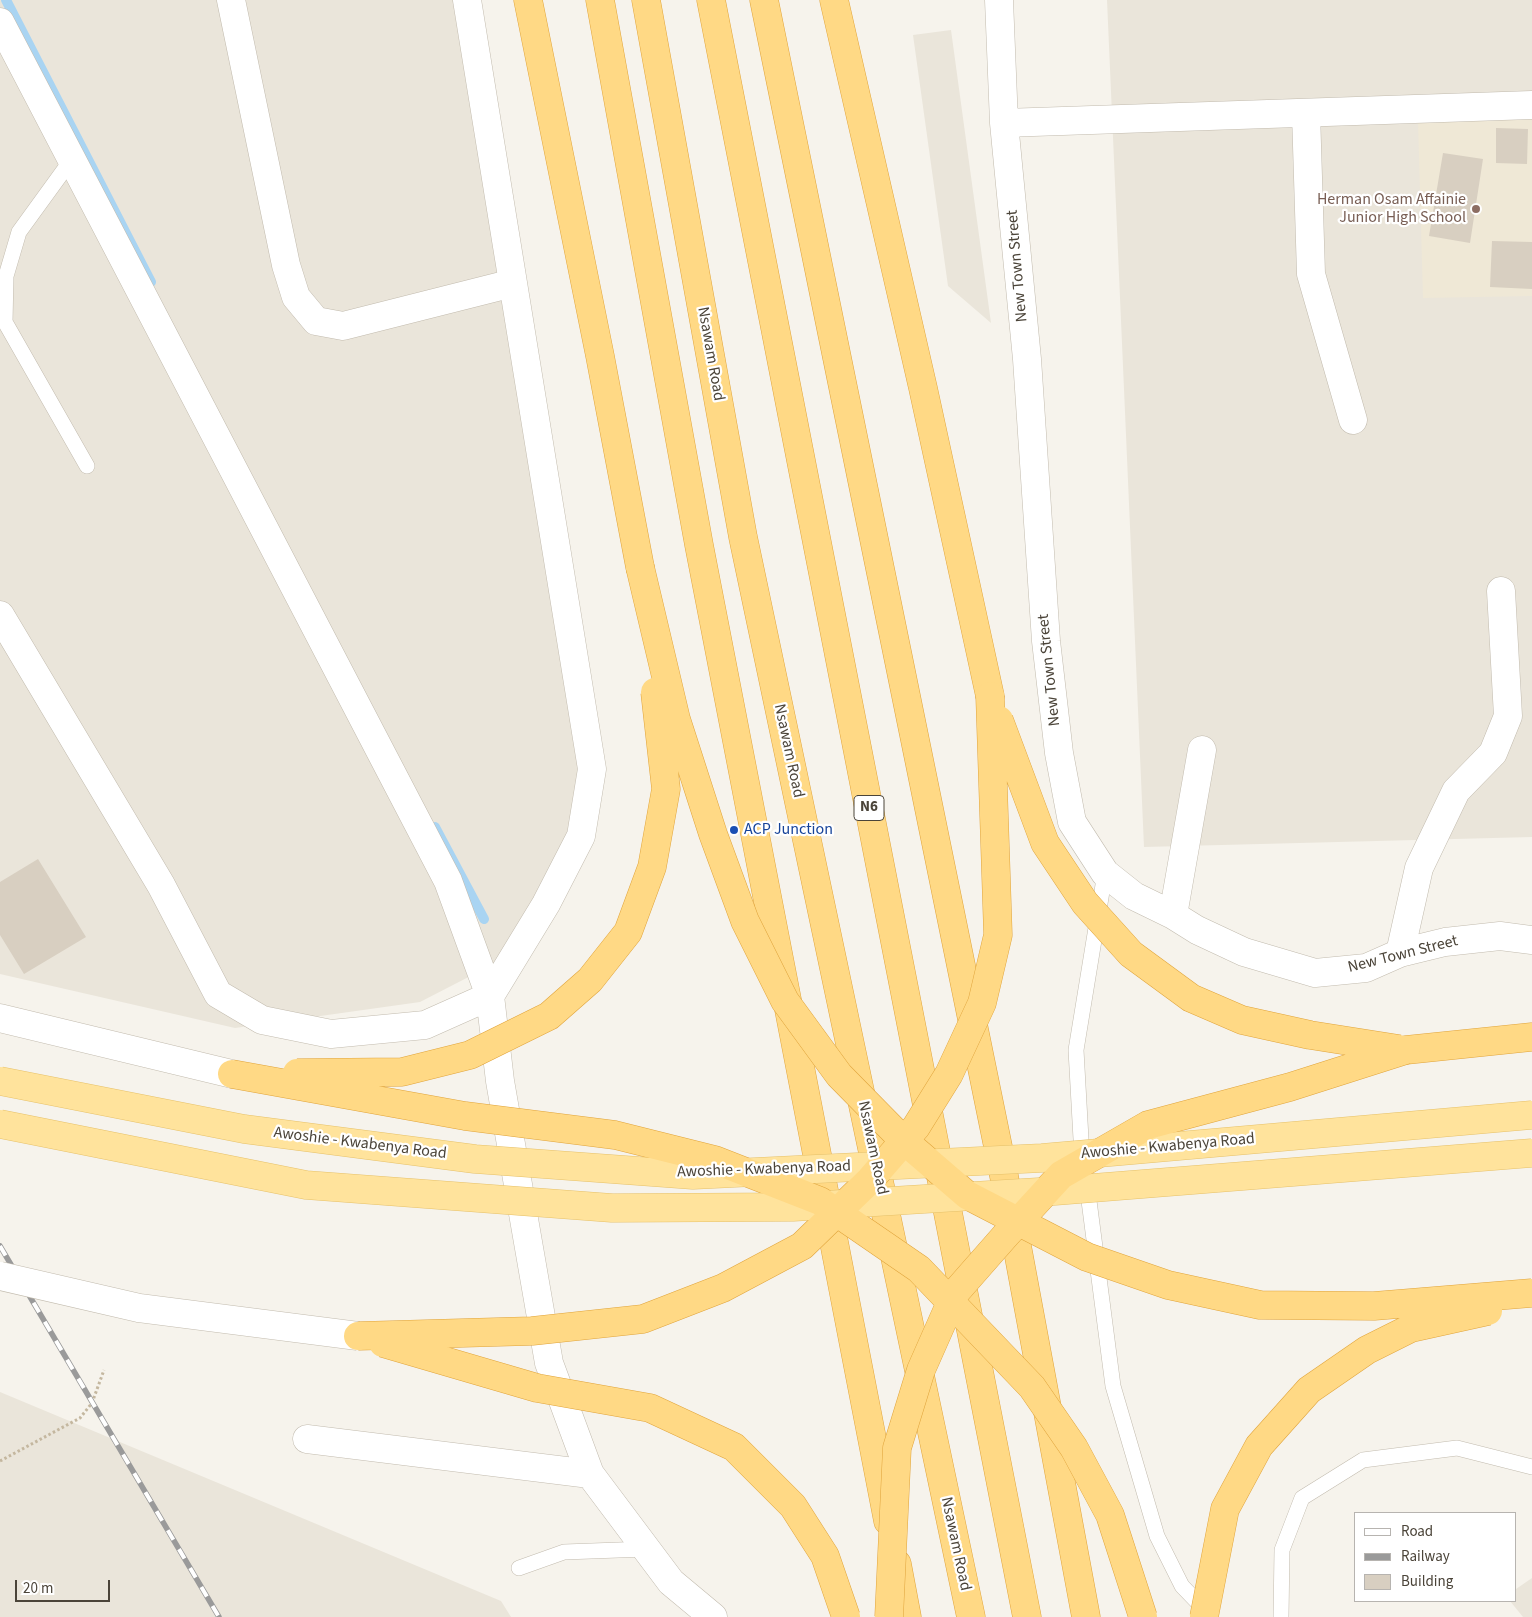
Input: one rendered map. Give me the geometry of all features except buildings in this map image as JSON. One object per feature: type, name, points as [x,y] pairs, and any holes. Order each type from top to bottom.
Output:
[{"type":"highway","points":[[528,0],[600,356],[640,567],[676,719],[713,834],[746,921],[785,1001],[839,1075],[902,1139],[966,1195],[1087,1256],[1168,1285],[1260,1305],[1374,1306],[1532,1293]]},
{"type":"highway","points":[[600,0],[699,545],[907,1617]]},
{"type":"highway","name":"Nsawam Road","points":[[646,0],[743,536],[971,1617]]},
{"type":"highway","name":"N6","points":[[711,0],[1027,1617]]},
{"type":"highway","points":[[764,0],[1004,1176],[1086,1617]]},
{"type":"highway","points":[[834,0],[923,388],[990,696],[1045,843],[1085,902],[1132,954],[1191,998],[1242,1020],[1310,1036],[1406,1050]]},
{"type":"highway","points":[[232,1074],[402,1072],[470,1055],[549,1016],[590,980],[628,932],[652,866],[666,789],[640,567]]},
{"type":"highway","points":[[358,1336],[532,1331],[643,1319],[723,1288],[802,1246],[870,1180],[916,1127],[949,1074],[982,1003],[998,935],[990,696]]},
{"type":"highway","points":[[889,1617],[897,1448],[921,1370],[955,1293],[1061,1175],[1148,1125],[1290,1087],[1406,1050],[1532,1037]]},
{"type":"highway","points":[[232,1074],[465,1116],[616,1135],[716,1160],[820,1201],[919,1269],[1032,1387],[1074,1448],[1110,1515],[1144,1617]]},
{"type":"highway","points":[[1204,1617],[1225,1509],[1259,1446],[1309,1390],[1367,1350],[1411,1328],[1532,1301]]},
{"type":"highway","points":[[358,1336],[537,1388],[650,1408],[734,1447],[793,1506],[825,1556],[846,1617]]},
{"type":"main road","name":"Awoshie - Kwabenya Road","points":[[0,1082],[244,1129],[475,1159],[693,1175],[1042,1158],[1532,1115]]},
{"type":"main road","name":"Awoshie - Kwabenya Road","points":[[0,1124],[306,1185],[612,1208],[793,1207],[1055,1191],[1532,1153]]},
{"type":"street","points":[[231,0],[286,265],[296,297],[316,321],[344,326],[513,283]]},
{"type":"street","points":[[0,615],[161,885],[218,994],[262,1020],[331,1034],[425,1026],[490,996],[546,904],[580,836],[592,769],[467,0]]},
{"type":"street","name":"New Town Street","points":[[999,0],[1004,123],[1027,359],[1046,641],[1059,753],[1072,822],[1105,873],[1134,896],[1173,915],[1197,930],[1244,952],[1315,973],[1366,968],[1400,953],[1445,942],[1491,937],[1532,940]]},
{"type":"street","points":[[0,22],[448,881],[490,996],[500,1081],[549,1363],[590,1474],[671,1582],[713,1617]]},
{"type":"street","points":[[1004,123],[1532,105]]},
{"type":"street","points":[[1306,113],[1311,274],[1353,420]]},
{"type":"street","points":[[1400,953],[1419,868],[1456,791],[1493,753],[1508,716],[1501,591]]},
{"type":"street","points":[[1173,915],[1202,750]]},
{"type":"street","points":[[0,1018],[232,1074]]},
{"type":"street","points":[[0,1276],[140,1308],[358,1336]]},
{"type":"street","points":[[306,1439],[590,1474]]},
{"type":"lane","points":[[72,160],[19,232],[6,276],[4,322],[87,466]]},
{"type":"lane","points":[[1105,873],[1076,1050],[1081,1139],[1113,1386],[1157,1536],[1182,1586],[1212,1617]]},
{"type":"lane","points":[[1281,1617],[1282,1550],[1302,1498],[1363,1460],[1457,1448],[1532,1466]]},
{"type":"lane","points":[[519,1568],[564,1552],[646,1549]]},
{"type":"path","points":[[0,1461],[80,1418],[92,1403],[104,1370]]},
{"type":"shaded area","points":[[0,0],[453,0],[518,379],[587,723],[562,872],[521,950],[420,1002],[235,1028],[0,974]]},
{"type":"shaded area","points":[[1107,0],[1532,0],[1532,837],[1144,847]]},
{"type":"shaded area","points":[[951,30],[991,323],[948,286],[913,35]]},
{"type":"shaded area","name":"Herman Osam Affainie Junior High School","points":[[1532,119],[1532,296],[1423,298],[1418,121]]},
{"type":"shaded area","points":[[0,1392],[501,1601],[511,1617],[0,1617]]},
{"type":"shaded area","points":[[1532,1578],[1532,1617],[1523,1617],[1511,1602],[1517,1602],[1517,1588]]},
{"type":"waterway","points":[[6,0],[151,282]]},
{"type":"waterway","points":[[435,827],[484,919]]},
{"type":"railway","points":[[0,1246],[219,1617]]},
{"type":"place","name":"Herman Osam Affainie Junior High School","points":[[1476,209]]},
{"type":"place","name":"ACP Junction","points":[[734,830]]}]
